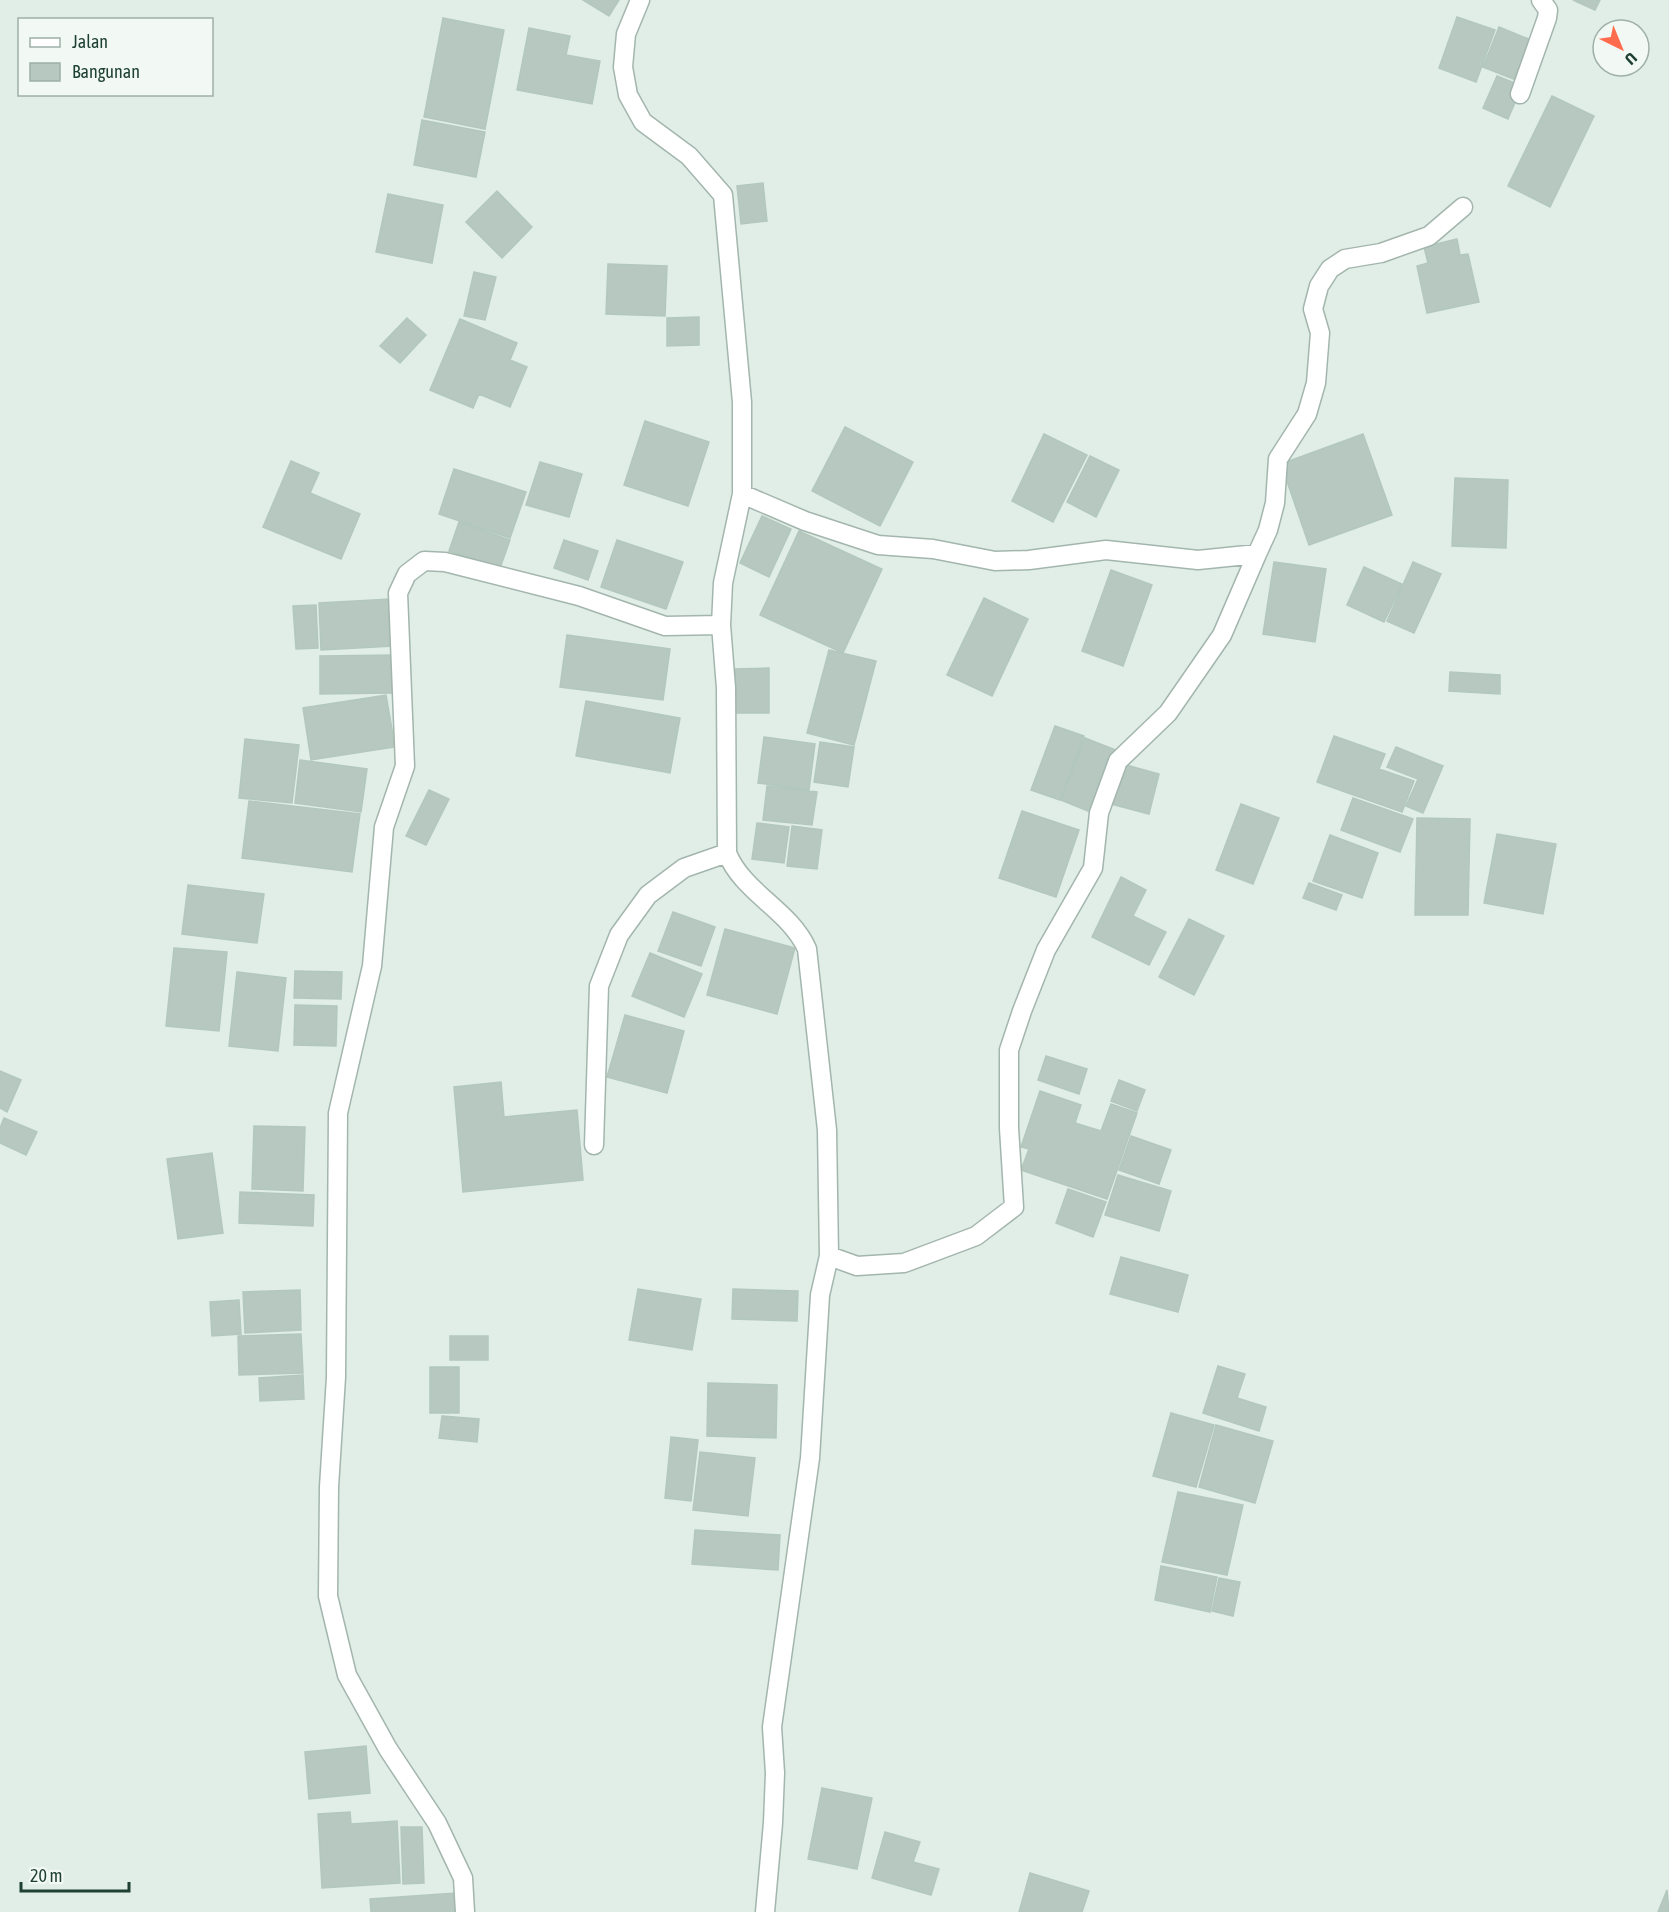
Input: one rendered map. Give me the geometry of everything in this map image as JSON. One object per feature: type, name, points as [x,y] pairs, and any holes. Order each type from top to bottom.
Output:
[{"type":"street","points":[[640,0],[626,34],[623,67],[628,95],[643,122],[689,156],[723,195],[742,402],[742,494],[723,583],[721,625],[726,688],[727,853],[740,876],[796,930],[807,949],[826,1111],[829,1256],[820,1295],[810,1458],[772,1727],[773,1823],[765,1912]]},
{"type":"street","points":[[1521,93],[1547,18],[1548,10],[1541,0]]},
{"type":"street","points":[[829,1256],[857,1266],[904,1263],[976,1236],[1014,1207],[1009,1128],[1009,1050],[1046,950],[1093,868],[1099,813],[1118,761],[1168,713],[1222,635],[1268,530],[1275,503],[1278,459],[1307,414],[1316,383],[1320,333],[1313,309],[1319,286],[1330,269],[1345,260],[1381,253],[1429,236],[1463,207]]},
{"type":"street","points":[[742,494],[806,521],[878,545],[933,549],[995,561],[1029,560],[1106,550],[1198,560],[1257,554]]},
{"type":"street","points":[[465,1912],[463,1878],[437,1823],[388,1749],[346,1675],[328,1596],[329,1487],[336,1377],[338,1113],[372,966],[384,827],[405,766],[398,593],[407,574],[424,561],[445,562],[579,596],[664,626],[721,625]]},
{"type":"street","points":[[594,1145],[599,986],[619,935],[648,895],[657,888],[684,868],[727,853]]},
{"type":"building","points":[[583,0],[619,0],[609,16]]},
{"type":"building","points":[[1573,0],[1600,0],[1595,10]]},
{"type":"building","points":[[1457,17],[1495,30],[1476,82],[1439,68]]},
{"type":"building","points":[[443,18],[504,30],[485,129],[424,117]]},
{"type":"building","points":[[1499,27],[1531,40],[1516,80],[1483,67]]},
{"type":"building","points":[[529,28],[570,36],[566,55],[600,61],[592,104],[517,90]]},
{"type":"building","points":[[1497,76],[1522,86],[1508,119],[1483,108]]},
{"type":"building","points":[[1552,96],[1594,116],[1550,207],[1508,186]]},
{"type":"building","points":[[422,120],[485,132],[476,177],[414,165]]},
{"type":"building","points":[[763,183],[767,221],[741,224],[737,186]]},
{"type":"building","points":[[497,191],[532,227],[502,258],[466,222]]},
{"type":"building","points":[[388,194],[443,205],[432,263],[376,252]]},
{"type":"building","points":[[1457,239],[1460,255],[1468,254],[1479,302],[1427,313],[1417,266],[1428,263],[1424,247]]},
{"type":"building","points":[[608,264],[667,266],[665,316],[606,314]]},
{"type":"building","points":[[474,272],[496,277],[485,320],[464,316]]},
{"type":"building","points":[[699,317],[699,345],[667,346],[667,318]]},
{"type":"building","points":[[407,318],[426,335],[400,363],[380,346]]},
{"type":"building","points":[[460,319],[517,343],[510,360],[527,367],[510,407],[479,394],[473,408],[430,390]]},
{"type":"building","points":[[645,421],[709,442],[688,506],[624,485]]},
{"type":"building","points":[[845,427],[913,462],[880,526],[812,491]]},
{"type":"building","points":[[1044,434],[1087,455],[1053,522],[1012,501]]},
{"type":"building","points":[[1363,434],[1392,515],[1309,545],[1281,464]]},
{"type":"building","points":[[1090,456],[1119,470],[1096,517],[1067,502]]},
{"type":"building","points":[[291,461],[319,473],[310,493],[360,514],[341,559],[263,527]]},
{"type":"building","points":[[540,462],[582,474],[569,517],[526,505]]},
{"type":"building","points":[[454,469],[526,492],[510,538],[439,514]]},
{"type":"building","points":[[1455,478],[1508,480],[1506,548],[1452,546]]},
{"type":"building","points":[[762,516],[791,529],[769,577],[740,563]]},
{"type":"building","points":[[459,522],[510,540],[500,568],[449,551]]},
{"type":"building","points":[[799,531],[882,569],[843,653],[760,615]]},
{"type":"building","points":[[564,540],[598,551],[588,580],[554,568]]},
{"type":"building","points":[[617,540],[683,562],[666,609],[601,587]]},
{"type":"building","points":[[1274,562],[1326,569],[1315,642],[1263,634]]},
{"type":"building","points":[[1413,562],[1441,574],[1414,633],[1387,621]]},
{"type":"building","points":[[1364,567],[1402,584],[1384,622],[1347,605]]},
{"type":"building","points":[[1111,570],[1152,585],[1123,666],[1082,651]]},
{"type":"building","points":[[984,598],[1028,619],[992,696],[947,675]]},
{"type":"building","points":[[391,599],[393,646],[321,650],[319,603]]},
{"type":"building","points":[[316,605],[318,648],[296,649],[293,606]]},
{"type":"building","points":[[567,635],[670,649],[663,700],[560,687]]},
{"type":"building","points":[[829,650],[876,661],[854,745],[807,733]]},
{"type":"building","points":[[393,655],[393,693],[320,694],[320,656]]},
{"type":"building","points":[[769,668],[769,713],[736,713],[735,669]]},
{"type":"building","points":[[1450,672],[1500,675],[1500,694],[1449,691]]},
{"type":"building","points":[[386,695],[395,747],[311,760],[303,708]]},
{"type":"building","points":[[586,701],[680,718],[670,773],[576,756]]},
{"type":"building","points":[[1055,726],[1084,736],[1060,800],[1031,790]]},
{"type":"building","points":[[1334,736],[1385,754],[1379,769],[1414,781],[1402,812],[1317,782]]},
{"type":"building","points":[[764,737],[815,744],[809,790],[758,783]]},
{"type":"building","points":[[1085,738],[1118,751],[1093,813],[1061,800]]},
{"type":"building","points":[[245,739],[299,745],[292,803],[239,798]]},
{"type":"building","points":[[820,742],[854,747],[848,787],[814,782]]},
{"type":"building","points":[[1396,747],[1443,766],[1423,813],[1406,806],[1418,779],[1387,767]]},
{"type":"building","points":[[300,760],[367,769],[361,812],[295,803]]},
{"type":"building","points":[[1119,763],[1159,774],[1149,814],[1107,803]]},
{"type":"building","points":[[767,786],[817,792],[812,825],[763,820]]},
{"type":"building","points":[[429,790],[449,799],[426,845],[406,836]]},
{"type":"building","points":[[1353,798],[1413,819],[1400,852],[1341,830]]},
{"type":"building","points":[[249,801],[360,814],[352,872],[242,858]]},
{"type":"building","points":[[1241,804],[1279,818],[1253,884],[1216,870]]},
{"type":"building","points":[[1022,811],[1079,830],[1056,897],[999,878]]},
{"type":"building","points":[[1417,818],[1470,819],[1468,915],[1415,915]]},
{"type":"building","points":[[757,823],[789,827],[784,863],[752,859]]},
{"type":"building","points":[[792,826],[822,830],[817,869],[787,866]]},
{"type":"building","points":[[1497,834],[1556,844],[1543,914],[1484,903]]},
{"type":"building","points":[[1330,835],[1378,853],[1362,898],[1313,881]]},
{"type":"building","points":[[1121,877],[1146,890],[1133,916],[1166,932],[1149,965],[1092,937]]},
{"type":"building","points":[[1309,883],[1342,895],[1336,910],[1303,898]]},
{"type":"building","points":[[188,885],[264,894],[257,943],[182,934]]},
{"type":"building","points":[[673,912],[715,927],[701,966],[658,951]]},
{"type":"building","points":[[1189,919],[1224,936],[1194,995],[1159,977]]},
{"type":"building","points":[[725,929],[795,948],[777,1014],[707,995]]},
{"type":"building","points":[[174,948],[227,952],[219,1031],[166,1026]]},
{"type":"building","points":[[650,953],[702,974],[684,1017],[632,996]]},
{"type":"building","points":[[295,971],[342,972],[341,999],[294,998]]},
{"type":"building","points":[[237,972],[286,978],[278,1051],[229,1046]]},
{"type":"building","points":[[295,1005],[337,1006],[336,1046],[294,1045]]},
{"type":"building","points":[[625,1015],[684,1031],[667,1093],[607,1077]]},
{"type":"building","points":[[1046,1056],[1087,1069],[1079,1094],[1038,1080]]},
{"type":"building","points":[[0,1071],[21,1080],[7,1112],[0,1108]]},
{"type":"building","points":[[1119,1080],[1145,1090],[1137,1111],[1111,1101]]},
{"type":"building","points":[[501,1082],[504,1117],[577,1110],[583,1180],[463,1192],[454,1087]]},
{"type":"building","points":[[1040,1091],[1081,1105],[1075,1123],[1101,1131],[1111,1104],[1137,1113],[1107,1199],[1021,1170],[1029,1149],[1021,1147]]},
{"type":"building","points":[[4,1118],[37,1132],[26,1155],[0,1143],[0,1128]]},
{"type":"building","points":[[254,1126],[305,1127],[303,1191],[252,1189]]},
{"type":"building","points":[[1131,1136],[1171,1150],[1159,1184],[1119,1170]]},
{"type":"building","points":[[212,1153],[223,1233],[178,1239],[167,1159]]},
{"type":"building","points":[[1118,1175],[1171,1191],[1159,1231],[1105,1215]]},
{"type":"building","points":[[1068,1189],[1106,1202],[1093,1237],[1056,1223]]},
{"type":"building","points":[[240,1192],[314,1195],[313,1226],[239,1223]]},
{"type":"building","points":[[1121,1257],[1188,1275],[1178,1312],[1110,1294]]},
{"type":"building","points":[[638,1289],[701,1299],[692,1350],[629,1340]]},
{"type":"building","points":[[733,1289],[798,1291],[797,1321],[732,1319]]},
{"type":"building","points":[[300,1290],[301,1330],[245,1333],[243,1292]]},
{"type":"building","points":[[239,1300],[241,1334],[212,1336],[210,1302]]},
{"type":"building","points":[[301,1334],[303,1373],[239,1375],[238,1336]]},
{"type":"building","points":[[450,1336],[488,1336],[488,1360],[450,1360]]},
{"type":"building","points":[[1218,1366],[1245,1374],[1237,1398],[1266,1407],[1259,1431],[1203,1413]]},
{"type":"building","points":[[430,1367],[459,1367],[459,1413],[430,1413]]},
{"type":"building","points":[[303,1375],[304,1399],[260,1401],[259,1378]]},
{"type":"building","points":[[708,1383],[777,1385],[776,1438],[707,1436]]},
{"type":"building","points":[[1171,1413],[1214,1425],[1196,1487],[1153,1476]]},
{"type":"building","points":[[442,1416],[479,1419],[477,1442],[439,1438]]},
{"type":"building","points":[[1216,1425],[1273,1441],[1255,1503],[1199,1487]]},
{"type":"building","points":[[671,1437],[698,1440],[691,1501],[665,1498]]},
{"type":"building","points":[[700,1452],[755,1458],[748,1516],[693,1510]]},
{"type":"building","points":[[1178,1492],[1243,1505],[1227,1575],[1162,1562]]},
{"type":"building","points":[[695,1530],[780,1535],[778,1570],[692,1564]]},
{"type":"building","points":[[1161,1566],[1217,1577],[1210,1612],[1155,1600]]},
{"type":"building","points":[[1219,1578],[1240,1582],[1233,1616],[1212,1611]]},
{"type":"building","points":[[366,1746],[370,1793],[309,1799],[305,1752]]},
{"type":"building","points":[[822,1788],[872,1798],[857,1869],[808,1859]]},
{"type":"building","points":[[350,1812],[351,1824],[397,1821],[400,1883],[322,1888],[318,1814]]},
{"type":"building","points":[[401,1827],[422,1827],[424,1883],[403,1884]]},
{"type":"building","points":[[885,1832],[920,1842],[913,1862],[939,1869],[931,1895],[872,1878]]},
{"type":"building","points":[[1030,1873],[1089,1891],[1082,1912],[1019,1912]]},
{"type":"building","points":[[1667,1890],[1669,1912],[1658,1912]]},
{"type":"building","points":[[456,1893],[458,1912],[371,1912],[370,1899]]}]
